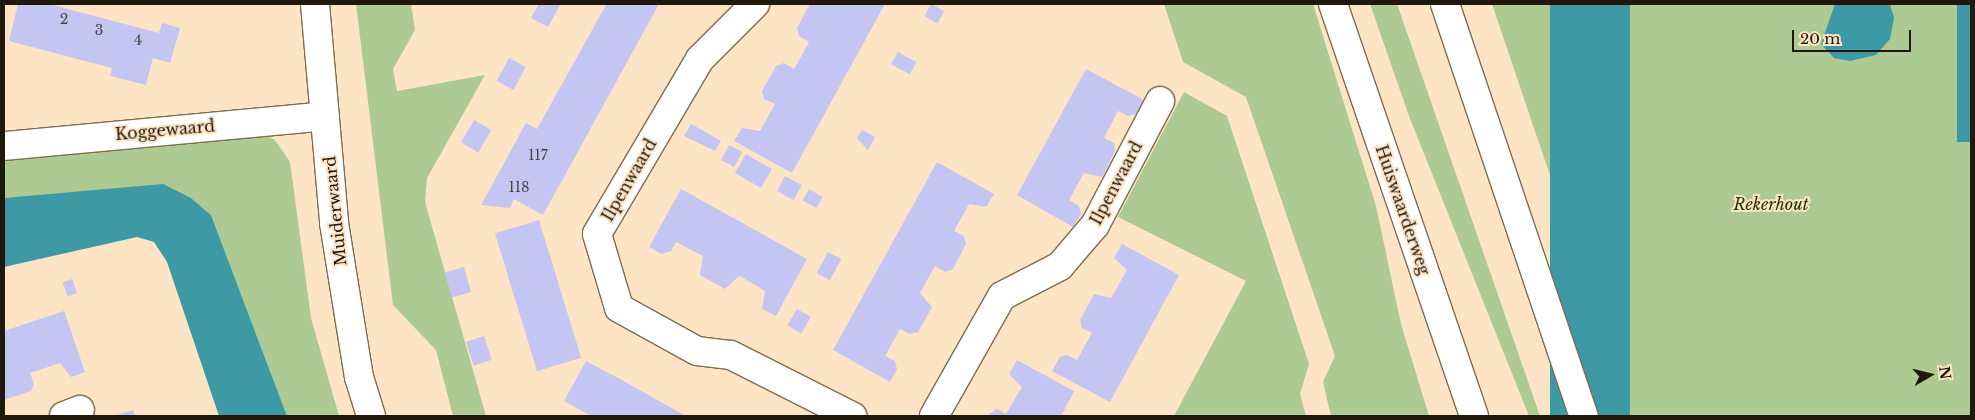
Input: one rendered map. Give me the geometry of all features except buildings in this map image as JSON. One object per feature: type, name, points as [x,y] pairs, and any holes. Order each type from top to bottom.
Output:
[{"type":"main road","name":"Muiderwaard","points":[[315,4],[325,116],[348,313],[371,416]]},
{"type":"main road","name":"Ilpenwaard","points":[[755,4],[700,59],[598,234],[619,308],[697,351],[731,355],[852,416]]},
{"type":"main road","name":"Huiswaarderweg","points":[[1333,4],[1474,416]]},
{"type":"main road","points":[[1444,4],[1584,416]]},
{"type":"main road","name":"Ilpenwaard","points":[[934,416],[1002,296],[1060,266],[1095,225],[1160,101]]},
{"type":"main road","name":"Koggewaard","points":[[4,146],[325,116]]},
{"type":"green space","points":[[356,4],[411,4],[415,30],[393,69],[397,91],[485,75],[427,178],[425,202],[486,416],[453,416],[436,350],[393,305]]},
{"type":"green space","points":[[1164,4],[1313,4],[1376,206],[1401,324],[1429,416],[1331,416],[1323,382],[1335,356],[1246,97],[1183,62]]},
{"type":"green space","points":[[1370,4],[1397,4],[1540,416],[1529,416],[1409,116]]},
{"type":"green space","name":"Rekerhout","points":[[1492,4],[1971,4],[1971,416],[1626,416],[1607,344]]},
{"type":"green space","points":[[1184,92],[1227,116],[1309,364],[1300,394],[1306,416],[1174,416],[1246,281],[1118,217]]},
{"type":"green space","points":[[253,130],[275,140],[290,162],[311,318],[339,416],[287,416],[211,215],[191,198],[4,198],[4,147]]},
{"type":"water","points":[[1550,4],[1630,4],[1630,416],[1550,416]]},
{"type":"water","points":[[1835,4],[1890,4],[1894,18],[1890,39],[1876,55],[1850,61],[1834,58],[1821,44]]},
{"type":"water","points":[[1957,4],[1971,4],[1971,142],[1957,142]]},
{"type":"water","points":[[163,184],[191,198],[211,215],[287,416],[219,416],[167,262],[154,242],[137,237],[4,267],[4,198]]}]
